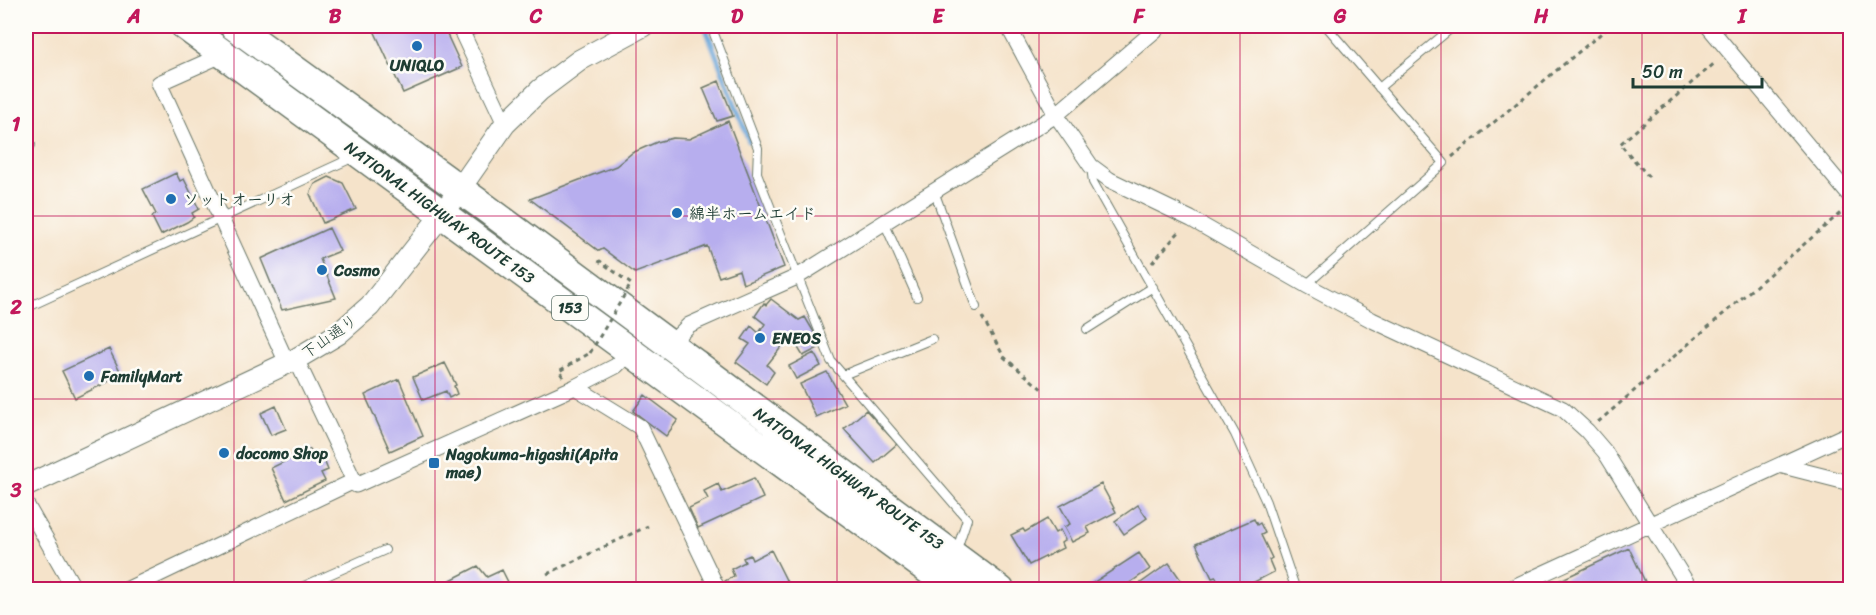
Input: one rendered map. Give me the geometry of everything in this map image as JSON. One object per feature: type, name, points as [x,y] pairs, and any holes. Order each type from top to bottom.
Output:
[{"type":"highway","name":"NATIONAL HIGHWAY ROUTE 153","points":[[185,26],[956,590]]},
{"type":"highway","name":"NATIONAL HIGHWAY ROUTE 153","points":[[234,26],[459,189],[999,590]]},
{"type":"street","points":[[459,26],[505,124]]},
{"type":"street","name":"下山通り","points":[[26,486],[291,361],[338,334],[370,306],[442,213],[505,124],[540,90],[580,60],[643,26]]},
{"type":"street","points":[[1008,26],[1056,115],[1091,166],[1110,180],[1191,219],[1372,320],[1563,409],[1605,452],[1691,590]]},
{"type":"street","points":[[669,345],[689,325],[797,277],[1056,115],[1160,26]]},
{"type":"street","points":[[1708,26],[1851,196]]},
{"type":"street","points":[[224,54],[159,83],[221,218],[291,361],[356,485],[573,380],[616,366],[630,352]]},
{"type":"street","points":[[573,380],[640,427],[718,590]]},
{"type":"street","points":[[1507,590],[1851,433]]},
{"type":"street","points":[[1783,466],[1851,483]]},
{"type":"street","points":[[126,590],[354,481]]},
{"type":"street","points":[[26,504],[75,590]]},
{"type":"lane","points":[[711,26],[758,148],[757,173],[831,361],[968,519],[955,556]]},
{"type":"lane","points":[[1306,285],[1444,164],[1326,26]]},
{"type":"lane","points":[[1379,88],[1454,26]]},
{"type":"lane","points":[[26,133],[31,145]]},
{"type":"lane","points":[[26,308],[361,153]]},
{"type":"lane","points":[[1091,166],[1093,182],[1235,434],[1266,502],[1296,590]]},
{"type":"lane","points":[[934,191],[976,307]]},
{"type":"lane","points":[[884,222],[917,297]]},
{"type":"lane","points":[[1088,328],[1153,287]]},
{"type":"lane","points":[[843,375],[932,339]]},
{"type":"lane","points":[[295,590],[385,550]]},
{"type":"path","points":[[1444,164],[1610,26]]},
{"type":"path","points":[[1649,177],[1620,144],[1729,51]]},
{"type":"path","points":[[1587,431],[1851,205]]},
{"type":"path","points":[[1145,271],[1191,219]]},
{"type":"path","points":[[573,380],[562,377],[560,370],[590,353],[630,284]]},
{"type":"path","points":[[976,307],[1004,357],[1044,391]]},
{"type":"path","points":[[547,574],[648,526]]},
{"type":"building","name":"UNIQLO","points":[[372,26],[443,26],[462,67],[403,93]]},
{"type":"building","points":[[467,26],[494,26],[472,35]]},
{"type":"building","points":[[719,81],[733,116],[717,121],[703,88]]},
{"type":"building","name":"綿半ホームエイド","points":[[728,121],[784,267],[743,284],[739,270],[719,277],[707,246],[635,273],[603,249],[599,251],[530,199],[616,166],[632,153],[657,142],[673,138],[689,139]]},
{"type":"building","name":"ソットオーリオ","points":[[176,173],[180,181],[184,179],[199,209],[192,213],[194,217],[187,222],[161,235],[152,217],[156,214],[143,189]]},
{"type":"building","points":[[329,177],[343,183],[356,209],[323,223],[310,194],[315,184]]},
{"type":"building","points":[[329,228],[340,251],[320,259],[336,298],[282,310],[261,259]]},
{"type":"building","points":[[771,299],[799,320],[805,317],[822,346],[803,356],[797,346],[787,340],[767,365],[774,372],[766,384],[736,362],[750,344],[742,339],[751,326],[759,333],[765,324],[755,316],[764,303],[766,305]]},
{"type":"building","name":"FamilyMart","points":[[109,349],[121,373],[75,398],[62,371]]},
{"type":"building","points":[[814,353],[821,366],[796,379],[789,366]]},
{"type":"building","points":[[445,363],[456,385],[454,386],[457,394],[449,398],[446,391],[423,400],[413,377]]},
{"type":"building","points":[[827,372],[845,404],[816,417],[800,384]]},
{"type":"building","points":[[399,379],[423,436],[390,451],[365,395]]},
{"type":"building","points":[[645,395],[678,420],[666,436],[633,411]]},
{"type":"building","points":[[276,406],[286,429],[271,435],[261,413]]},
{"type":"building","points":[[866,410],[897,444],[875,463],[844,429]]},
{"type":"building","points":[[310,449],[316,461],[323,458],[328,470],[321,473],[325,481],[286,500],[271,468]]},
{"type":"building","points":[[754,478],[763,498],[698,528],[689,508],[708,499],[704,491],[718,484],[722,492]]},
{"type":"building","points":[[1101,484],[1116,512],[1087,527],[1090,533],[1072,542],[1064,527],[1070,524],[1060,506]]},
{"type":"building","points":[[1138,505],[1147,518],[1124,534],[1115,521]]},
{"type":"building","points":[[1047,519],[1055,533],[1060,530],[1065,540],[1061,543],[1063,548],[1029,565],[1011,535],[1023,529],[1025,532]]},
{"type":"building","points":[[1254,519],[1257,525],[1260,523],[1265,533],[1261,535],[1272,558],[1269,560],[1274,572],[1250,584],[1253,590],[1221,590],[1216,577],[1212,578],[1196,544]]},
{"type":"building","points":[[1629,548],[1649,590],[1539,590]]},
{"type":"building","points":[[771,550],[787,582],[773,590],[730,590],[725,581],[734,576],[731,569],[745,562],[743,558],[750,555],[752,560]]},
{"type":"building","points":[[1139,553],[1150,569],[1119,590],[1082,590]]},
{"type":"building","points":[[1169,563],[1183,583],[1178,587],[1179,590],[1131,590]]},
{"type":"building","points":[[478,566],[487,577],[502,570],[512,590],[431,590]]},
{"type":"waterway","points":[[705,26],[749,141]]},
{"type":"place","name":"UNIQLO","points":[[417,46]]},
{"type":"place","name":"ソットオーリオ","points":[[171,199]]},
{"type":"place","name":"綿半ホームエイド","points":[[677,213]]},
{"type":"place","name":"Cosmo","points":[[322,270]]},
{"type":"place","name":"ENEOS","points":[[760,338]]},
{"type":"place","name":"FamilyMart","points":[[89,376]]},
{"type":"place","name":"docomo Shop","points":[[224,453]]},
{"type":"place","name":"Nagokuma-higashi(Apita mae)","points":[[434,463]]}]
